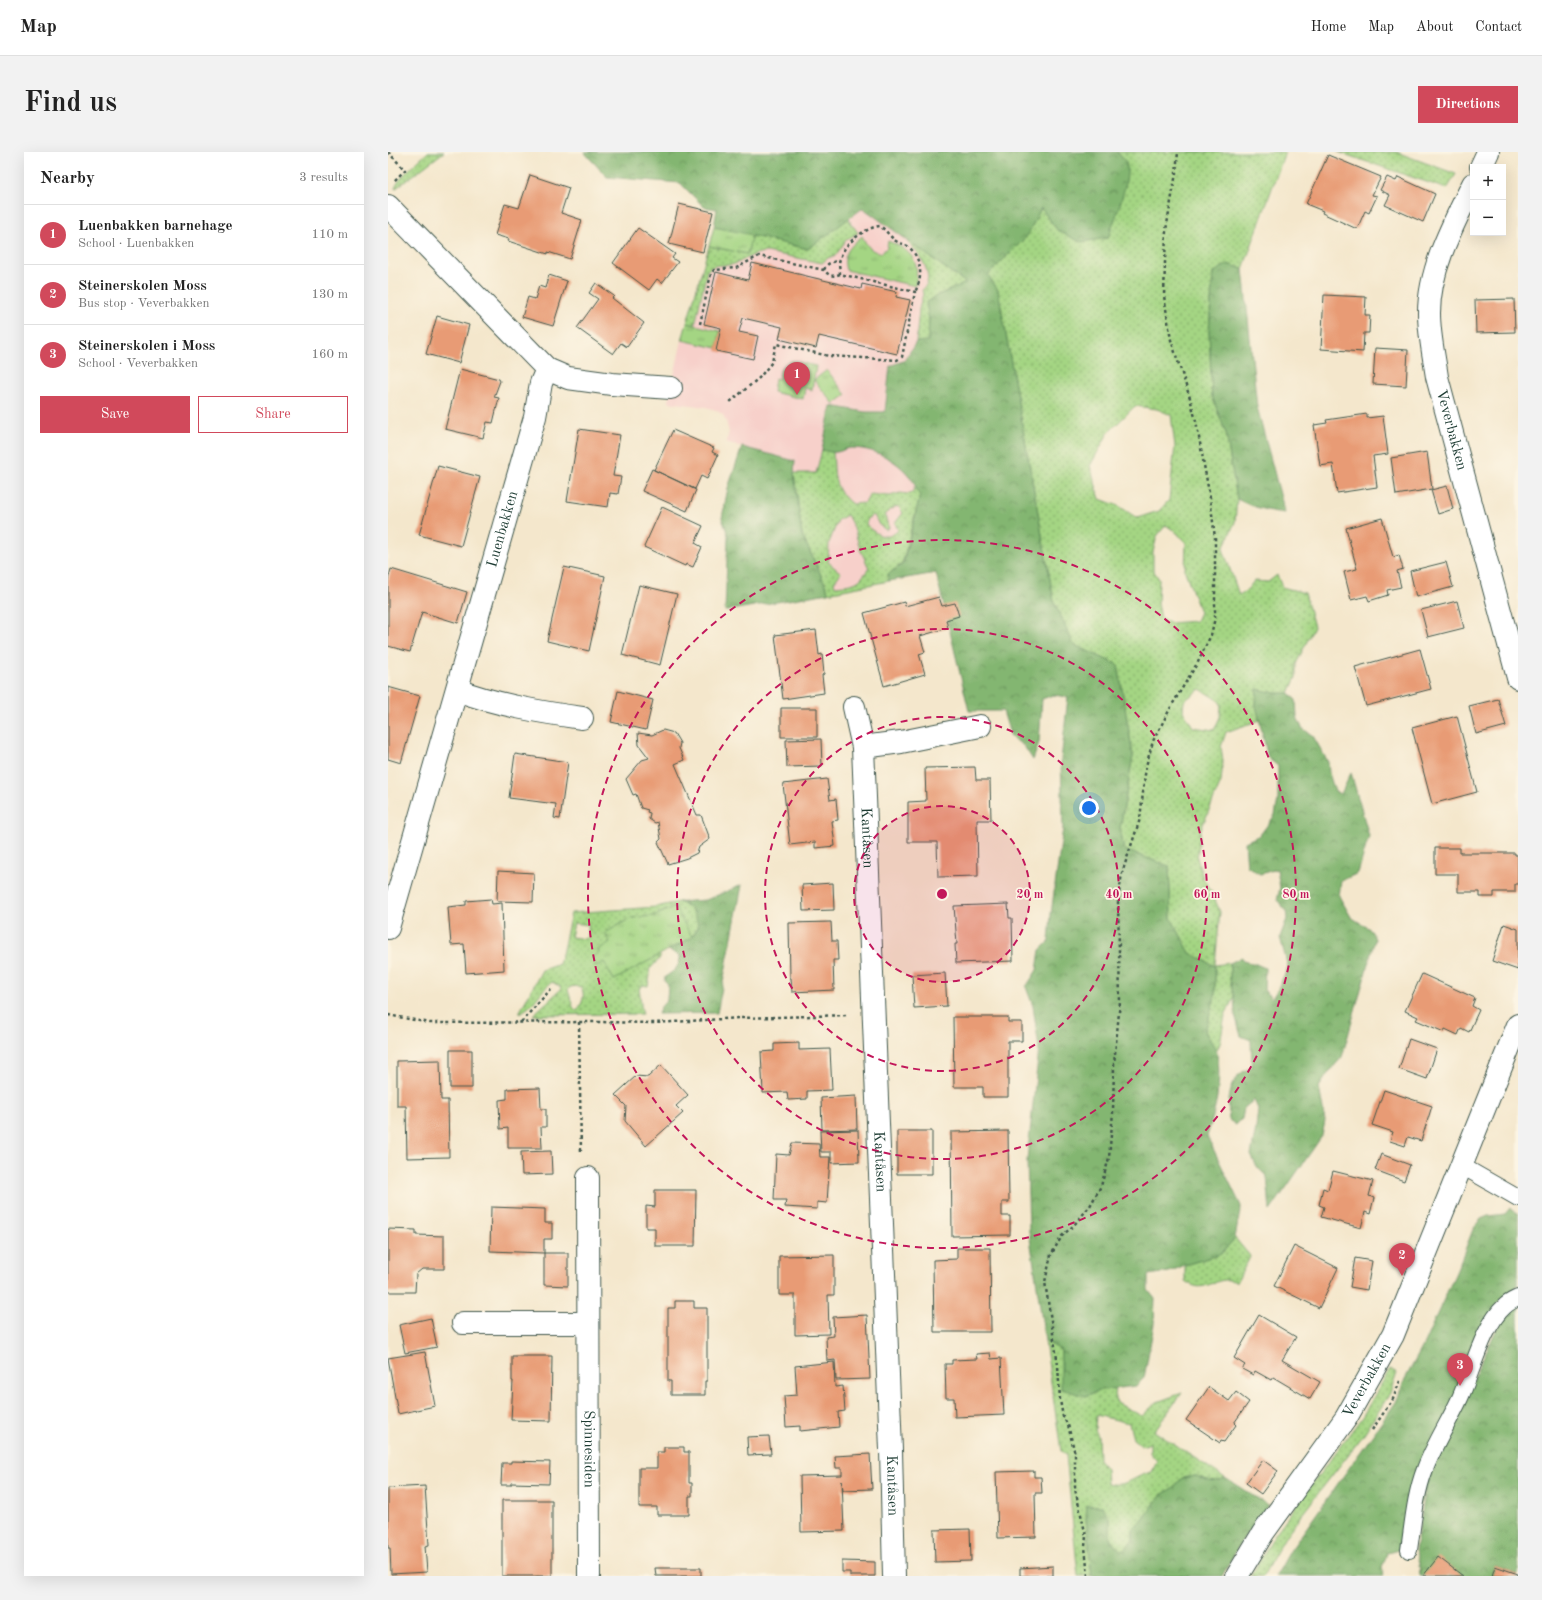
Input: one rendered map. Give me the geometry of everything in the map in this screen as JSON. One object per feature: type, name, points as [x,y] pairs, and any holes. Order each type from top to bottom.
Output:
[{"type":"street","points":[[1482,164],[1488,152]]},
{"type":"street","name":"Veverbakken","points":[[1470,190],[1447,239],[1431,289],[1429,313],[1430,337],[1437,377],[1518,678]]},
{"type":"street","points":[[389,210],[547,369],[568,378],[612,384],[671,388]]},
{"type":"street","name":"Luenbakken","points":[[388,928],[535,417],[541,383],[547,369]]},
{"type":"street","points":[[457,690],[481,699],[552,714],[582,718]]},
{"type":"street","name":"Kantåsen","points":[[854,708],[863,747],[891,1450],[894,1576]]},
{"type":"street","points":[[863,747],[902,742],[980,726]]},
{"type":"street","name":"Veverbakken","points":[[1237,1576],[1263,1533],[1346,1418],[1393,1335],[1518,1025]]},
{"type":"street","name":"Spinnesiden","points":[[588,1178],[589,1576]]},
{"type":"street","points":[[463,1323],[588,1323]]},
{"type":"lane","points":[[1462,1166],[1518,1198]]},
{"type":"lane","points":[[1409,1550],[1415,1503],[1425,1470],[1462,1394],[1478,1351],[1486,1335],[1498,1314],[1506,1305],[1518,1298]]},
{"type":"path","points":[[388,152],[405,170],[388,186]]},
{"type":"path","points":[[1088,1576],[1085,1547],[1086,1536],[1075,1490],[1075,1454],[1068,1425],[1063,1416],[1060,1400],[1058,1365],[1045,1282],[1051,1255],[1062,1236],[1074,1225],[1090,1206],[1101,1186],[1109,1158],[1113,1112],[1114,1064],[1120,1002],[1118,900],[1122,872],[1140,819],[1146,766],[1153,741],[1172,704],[1198,662],[1211,634],[1215,618],[1216,538],[1210,498],[1196,421],[1171,340],[1164,296],[1166,230],[1176,173],[1178,152]]},
{"type":"path","points":[[730,402],[759,378],[772,362],[776,344],[828,356],[898,360],[902,357],[915,292],[920,282],[921,268],[910,248],[896,241],[880,226],[874,226],[851,241],[841,254],[839,260],[840,274]]},
{"type":"path","points":[[700,324],[711,274],[714,270],[736,268],[759,256],[824,270],[829,275],[835,276],[840,274],[915,292]]},
{"type":"path","points":[[824,270],[830,262],[839,260]]},
{"type":"path","points":[[520,1023],[553,987]]},
{"type":"path","points":[[388,1016],[430,1023],[655,1023],[826,1015],[874,1017]]},
{"type":"path","points":[[580,1022],[581,1166],[588,1178]]},
{"type":"shaded area","points":[[863,208],[966,283],[923,432],[902,564],[856,582],[827,588],[794,473],[795,461],[726,443],[729,432],[726,421],[723,415],[716,410],[706,407],[668,402],[682,340],[714,227],[752,235],[849,218]]},
{"type":"green space","points":[[428,152],[444,152],[395,189],[404,175]]},
{"type":"green space","points":[[584,152],[1116,152],[1126,163],[1127,170],[1124,189],[1108,238],[1081,242],[1058,231],[1041,208],[1027,236],[988,275],[998,290],[1054,602],[1074,645],[1118,665],[1133,756],[1120,828],[1124,850],[1169,866],[1171,918],[1190,953],[1215,966],[1215,996],[1205,1031],[1217,1053],[1219,1074],[1213,1116],[1207,1136],[1241,1206],[1235,1238],[1221,1254],[1185,1265],[1169,1272],[1148,1275],[1148,1290],[1155,1299],[1154,1324],[1144,1378],[1136,1386],[1101,1390],[1085,1396],[1061,1389],[1061,1350],[1045,1341],[1029,1231],[1027,1160],[1039,1048],[1033,1006],[1026,987],[1037,970],[1040,950],[1049,941],[1051,914],[1063,828],[1061,761],[1068,697],[1053,695],[1042,699],[1039,742],[1033,760],[1024,746],[1011,737],[1003,711],[969,711],[936,573],[889,581],[888,574],[903,564],[920,496],[913,481],[898,465],[876,452],[851,448],[847,448],[839,452],[822,450],[831,406],[865,412],[885,412],[890,366],[905,360],[916,342],[928,341],[929,319],[926,302],[966,283],[863,208],[808,249],[714,227],[717,209],[704,207],[680,183],[607,177]]},
{"type":"green space","points":[[1116,152],[1285,152],[1243,269],[1228,265],[1213,273],[1209,332],[1212,396],[1226,433],[1237,499],[1235,522],[1223,549],[1239,595],[1247,590],[1254,581],[1268,582],[1277,575],[1282,587],[1305,593],[1314,627],[1296,664],[1296,677],[1289,693],[1275,693],[1257,689],[1256,705],[1260,720],[1226,732],[1221,747],[1223,761],[1221,782],[1201,829],[1197,858],[1203,878],[1211,890],[1220,912],[1215,965],[1230,963],[1230,979],[1234,997],[1225,1015],[1220,1044],[1216,1051],[1205,1031],[1215,996],[1215,966],[1190,953],[1171,918],[1169,866],[1124,850],[1120,828],[1133,756],[1118,665],[1074,645],[1054,602],[998,290],[988,275],[1027,236],[1041,208],[1058,231],[1120,155]],"holes":[[[1135,406],[1157,409],[1171,415],[1175,446],[1169,500],[1159,511],[1137,518],[1119,506],[1100,499],[1090,466],[1108,433]],[[1166,525],[1177,533],[1186,543],[1185,571],[1200,612],[1196,621],[1170,623],[1161,618],[1158,604],[1159,579],[1153,570],[1153,552],[1157,536]],[[1200,689],[1219,701],[1221,704],[1220,717],[1214,730],[1193,727],[1183,711],[1184,701]]]},
{"type":"green space","points":[[1338,152],[1396,152],[1456,174],[1447,189]]},
{"type":"green space","points":[[849,218],[851,225],[858,233],[846,240],[836,255],[828,258],[822,263],[762,252],[731,265],[718,265],[710,268],[707,271],[695,325],[687,323],[709,246],[747,254],[752,235],[808,249]]},
{"type":"green space","points":[[714,227],[752,235],[747,254],[709,246]]},
{"type":"green space","points":[[862,236],[868,246],[875,251],[882,253],[887,247],[888,241],[903,248],[915,263],[917,277],[915,286],[846,270],[846,255],[851,247]]},
{"type":"green space","points":[[908,241],[966,283],[938,295],[927,308],[929,319],[928,341],[916,342],[919,309],[923,294],[922,290],[928,279],[927,272],[925,265]]},
{"type":"green space","points":[[1228,264],[1243,269],[1257,407],[1285,513],[1260,508],[1237,499],[1226,433],[1212,396],[1209,332],[1213,273]]},
{"type":"green space","points":[[687,323],[720,331],[717,348],[682,340]]},
{"type":"green space","points":[[792,361],[816,366],[812,390],[805,388],[803,399],[773,392],[775,378],[779,379],[781,368]]},
{"type":"green space","points":[[827,370],[846,395],[834,404],[814,380]]},
{"type":"green space","points":[[742,447],[795,461],[794,473],[802,535],[828,593],[725,611],[728,535],[722,518],[728,488]]},
{"type":"green space","points":[[822,450],[833,452],[838,487],[852,504],[865,503],[870,494],[890,496],[900,493],[909,494],[913,492],[914,487],[920,496],[902,564],[888,574],[889,581],[828,593],[802,535],[794,473],[816,473]],"holes":[[[898,506],[903,513],[895,523],[898,530],[894,534],[889,536],[881,535],[873,531],[866,524],[868,518],[874,515],[879,525],[886,530],[889,528],[885,516],[889,510]],[[847,515],[854,528],[860,549],[869,568],[858,581],[847,585],[835,586],[834,582],[841,573],[828,562],[829,543],[838,520]]]},
{"type":"green space","points":[[1257,689],[1275,693],[1289,693],[1296,700],[1297,717],[1302,728],[1313,736],[1328,762],[1329,773],[1335,792],[1341,794],[1351,773],[1369,836],[1358,873],[1341,881],[1339,896],[1351,917],[1371,930],[1375,939],[1342,1057],[1319,1087],[1325,1121],[1322,1136],[1270,1211],[1267,1177],[1257,1167],[1251,1155],[1258,1109],[1254,1100],[1244,1108],[1242,1119],[1236,1125],[1229,1120],[1230,1096],[1235,1080],[1239,1075],[1252,1067],[1251,1040],[1241,1036],[1235,1015],[1234,997],[1230,979],[1230,963],[1242,957],[1243,961],[1265,968],[1264,990],[1272,998],[1278,989],[1288,967],[1280,937],[1287,919],[1286,910],[1277,900],[1280,888],[1277,869],[1260,874],[1247,866],[1245,842],[1260,835],[1275,815],[1278,800],[1278,766],[1268,758],[1256,705]]},
{"type":"green space","points":[[742,885],[717,1013],[658,1014],[660,1008],[667,1000],[668,985],[664,981],[665,977],[676,968],[680,959],[680,955],[668,950],[690,938],[697,929],[698,924],[689,907],[678,902],[706,900]]},
{"type":"green space","points":[[678,902],[693,911],[696,916],[697,926],[692,937],[674,907],[654,916],[631,918],[606,933],[610,943],[598,950],[614,980],[659,955],[661,957],[649,970],[650,975],[648,986],[642,985],[639,989],[643,1014],[533,1015],[560,990],[561,987],[552,982],[543,990],[529,1007],[519,1013],[542,970],[559,964],[571,913],[656,907]],"holes":[[[574,923],[589,925],[586,939],[571,937]],[[570,987],[581,987],[583,993],[582,1002],[577,1011],[573,1007],[568,990]]]},
{"type":"green space","points":[[675,907],[692,937],[614,980],[604,962],[596,966],[592,957],[599,953],[598,950],[610,942],[605,933],[631,918],[654,916]]},
{"type":"green space","points":[[1510,1208],[1518,1214],[1518,1285],[1496,1305],[1402,1549],[1387,1553],[1382,1568],[1384,1576],[1276,1576],[1290,1551],[1396,1402],[1405,1379],[1423,1346],[1457,1270],[1474,1227],[1481,1219],[1488,1216],[1505,1214]]},
{"type":"green space","points":[[1235,1238],[1250,1256],[1237,1282],[1230,1280],[1218,1281],[1200,1287],[1191,1285],[1185,1281],[1185,1265],[1221,1254]]},
{"type":"green space","points":[[1518,1306],[1518,1574],[1495,1566],[1492,1576],[1420,1576],[1419,1562],[1415,1551],[1427,1483],[1504,1314]]},
{"type":"green space","points":[[1045,1341],[1061,1350],[1061,1360],[1085,1396],[1101,1390],[1114,1389],[1117,1403],[1142,1416],[1157,1402],[1182,1393],[1154,1431],[1225,1478],[1220,1481],[1208,1481],[1196,1476],[1182,1478],[1174,1487],[1160,1496],[1142,1522],[1133,1529],[1133,1540],[1123,1552],[1114,1545],[1110,1538],[1110,1519],[1086,1518],[1092,1576],[1078,1576],[1066,1455],[1061,1451]],"holes":[[[1096,1415],[1129,1423],[1133,1439],[1142,1446],[1150,1443],[1150,1453],[1157,1461],[1152,1472],[1125,1483],[1107,1483],[1106,1469],[1099,1460],[1098,1436],[1095,1430]]]},
{"type":"green space","points":[[1390,1369],[1397,1373],[1390,1393],[1365,1433],[1286,1535],[1263,1576],[1251,1576],[1275,1534],[1362,1417]]},
{"type":"green space","points":[[1196,1476],[1210,1480],[1221,1480],[1225,1478],[1268,1505],[1241,1542],[1222,1576],[1092,1576],[1086,1518],[1087,1505],[1102,1506],[1109,1518],[1111,1539],[1117,1547],[1123,1551],[1133,1540],[1133,1529],[1142,1521],[1160,1496],[1174,1487],[1182,1478]]},
{"type":"building","points":[[1328,155],[1381,177],[1372,195],[1377,196],[1369,213],[1365,211],[1357,229],[1306,204]]},
{"type":"building","points":[[530,175],[569,188],[561,213],[582,220],[570,259],[548,252],[548,254],[508,241],[509,239],[495,235],[505,204],[519,208]]},
{"type":"building","points":[[1387,177],[1396,181],[1398,177],[1435,194],[1423,222],[1385,205],[1390,195],[1380,190]]},
{"type":"building","points":[[679,204],[713,212],[703,252],[669,244]]},
{"type":"building","points":[[638,228],[675,254],[672,258],[678,262],[662,283],[657,279],[649,290],[613,263]]},
{"type":"building","points":[[752,263],[861,289],[862,284],[897,292],[896,297],[910,300],[897,354],[819,336],[816,348],[779,339],[782,327],[743,318],[739,332],[758,336],[753,359],[716,351],[721,328],[704,324],[716,272],[748,280]]},
{"type":"building","points":[[549,275],[567,281],[553,326],[522,317],[528,297],[535,299],[539,286],[545,288]]},
{"type":"building","points":[[596,283],[614,296],[612,298],[644,323],[627,347],[621,343],[613,354],[577,328],[598,299],[589,293]]},
{"type":"building","points":[[1324,295],[1366,297],[1365,315],[1370,315],[1369,333],[1364,333],[1363,352],[1321,349]]},
{"type":"building","points":[[1514,299],[1515,332],[1476,333],[1475,300]]},
{"type":"building","points":[[437,316],[469,325],[459,363],[426,354]]},
{"type":"building","points":[[1375,348],[1408,350],[1406,386],[1373,384]]},
{"type":"building","points":[[460,369],[499,379],[500,381],[494,397],[499,398],[493,423],[487,422],[483,438],[445,429]]},
{"type":"building","points":[[1367,414],[1367,418],[1383,416],[1388,454],[1373,456],[1377,487],[1337,493],[1333,464],[1320,466],[1314,425],[1327,423],[1326,420]]},
{"type":"building","points":[[579,429],[620,435],[613,476],[621,477],[618,494],[610,493],[608,507],[567,501]]},
{"type":"building","points":[[673,430],[714,448],[712,452],[718,455],[707,479],[701,476],[695,489],[654,470]]},
{"type":"building","points":[[1427,452],[1432,489],[1396,495],[1391,458]]},
{"type":"building","points":[[438,466],[480,477],[461,546],[419,535]]},
{"type":"building","points":[[652,469],[696,490],[687,511],[642,491]]},
{"type":"building","points":[[1447,486],[1453,509],[1438,514],[1431,490]]},
{"type":"building","points":[[662,507],[703,526],[695,543],[702,547],[693,567],[686,564],[685,566],[644,547]]},
{"type":"building","points":[[1382,518],[1393,557],[1399,555],[1403,569],[1397,571],[1401,587],[1387,590],[1388,595],[1369,601],[1367,596],[1351,600],[1344,572],[1357,569],[1346,528]]},
{"type":"building","points":[[1446,562],[1453,587],[1416,597],[1410,571]]},
{"type":"building","points":[[564,567],[605,576],[589,651],[547,641]]},
{"type":"building","points":[[391,569],[467,592],[458,623],[422,612],[410,652],[388,646],[388,580]]},
{"type":"building","points":[[639,585],[677,594],[660,665],[622,655]]},
{"type":"building","points":[[939,597],[942,606],[955,603],[959,616],[946,620],[948,628],[920,636],[925,652],[919,654],[925,674],[884,686],[864,613],[904,602],[905,606]]},
{"type":"building","points":[[1457,601],[1464,628],[1428,637],[1421,610]]},
{"type":"building","points":[[816,630],[819,655],[822,654],[824,693],[783,699],[775,635]]},
{"type":"building","points":[[1420,649],[1431,689],[1366,706],[1355,667]]},
{"type":"building","points":[[388,687],[420,696],[401,763],[388,759]]},
{"type":"building","points":[[618,691],[653,700],[646,730],[611,722]]},
{"type":"building","points":[[1498,699],[1506,726],[1476,734],[1469,706]]},
{"type":"building","points":[[781,708],[817,708],[817,737],[781,737]]},
{"type":"building","points":[[1457,716],[1477,792],[1432,804],[1412,728]]},
{"type":"building","points":[[663,730],[674,733],[680,743],[679,748],[684,760],[675,764],[697,815],[701,815],[710,839],[699,847],[697,853],[668,864],[658,842],[661,839],[658,822],[655,823],[649,819],[650,813],[647,812],[648,810],[641,808],[636,794],[633,795],[626,779],[642,760],[649,758],[639,745],[638,733],[652,735]]},
{"type":"building","points":[[821,739],[822,766],[787,767],[786,740]]},
{"type":"building","points":[[515,754],[568,762],[560,819],[554,818],[556,804],[509,798]]},
{"type":"building","points":[[975,767],[976,780],[990,780],[991,820],[977,820],[978,876],[938,877],[937,842],[908,842],[908,802],[926,801],[925,768]]},
{"type":"building","points":[[827,779],[830,800],[836,799],[838,820],[832,821],[835,846],[815,848],[815,842],[790,845],[783,784]]},
{"type":"building","points":[[1435,848],[1460,848],[1460,853],[1515,853],[1515,855],[1518,855],[1518,884],[1515,884],[1515,892],[1494,892],[1494,897],[1480,897],[1480,892],[1458,892],[1458,874],[1435,874]]},
{"type":"building","points":[[498,871],[534,873],[533,902],[497,901]]},
{"type":"building","points":[[833,883],[834,910],[803,911],[802,885]]},
{"type":"building","points":[[491,899],[492,904],[502,903],[504,970],[466,973],[464,944],[451,945],[448,907],[466,905],[466,901]]},
{"type":"building","points":[[1008,904],[1009,918],[1012,918],[1013,961],[956,963],[955,944],[957,944],[954,906]]},
{"type":"building","points":[[831,922],[832,941],[837,941],[838,960],[833,960],[834,990],[792,992],[790,978],[789,923]]},
{"type":"building","points":[[1504,924],[1518,929],[1518,970],[1492,961]]},
{"type":"building","points":[[945,973],[947,1006],[914,1008],[912,975]]},
{"type":"building","points":[[1422,974],[1475,998],[1472,1006],[1479,1010],[1469,1032],[1461,1028],[1458,1035],[1445,1029],[1444,1032],[1416,1020],[1418,1017],[1405,1011]]},
{"type":"building","points":[[953,1017],[1008,1017],[1008,1022],[1022,1022],[1022,1041],[1008,1041],[1008,1097],[983,1097],[983,1087],[954,1087]]},
{"type":"building","points":[[1409,1039],[1437,1049],[1427,1079],[1399,1069]]},
{"type":"building","points":[[799,1043],[799,1050],[830,1049],[832,1090],[807,1091],[807,1099],[788,1100],[787,1092],[763,1093],[761,1052],[774,1051],[774,1044]]},
{"type":"building","points":[[450,1050],[472,1050],[472,1088],[450,1088]]},
{"type":"building","points":[[440,1060],[441,1100],[448,1100],[449,1157],[407,1158],[406,1106],[397,1106],[397,1061]]},
{"type":"building","points":[[661,1065],[688,1095],[676,1106],[683,1113],[646,1146],[625,1121],[626,1106],[615,1095],[636,1076],[648,1077]]},
{"type":"building","points":[[540,1088],[541,1109],[546,1109],[546,1127],[541,1127],[542,1148],[508,1148],[508,1128],[500,1129],[499,1100],[507,1099],[507,1089]]},
{"type":"building","points":[[1384,1090],[1432,1106],[1421,1141],[1408,1137],[1405,1146],[1390,1141],[1393,1132],[1372,1125]]},
{"type":"building","points":[[856,1096],[857,1129],[822,1130],[821,1098]]},
{"type":"building","points":[[858,1130],[859,1162],[831,1163],[831,1152],[821,1152],[820,1131]]},
{"type":"building","points":[[897,1131],[932,1131],[932,1174],[897,1174]]},
{"type":"building","points":[[1008,1131],[1009,1202],[1002,1202],[1002,1216],[1010,1216],[1010,1235],[952,1236],[951,1132]]},
{"type":"building","points":[[792,1143],[819,1144],[820,1157],[830,1157],[827,1203],[817,1202],[817,1209],[785,1207],[786,1200],[774,1200],[776,1154],[789,1155]]},
{"type":"building","points":[[551,1151],[552,1174],[522,1175],[521,1152]]},
{"type":"building","points":[[1381,1154],[1410,1165],[1404,1181],[1375,1170]]},
{"type":"building","points":[[1333,1171],[1373,1181],[1369,1196],[1374,1198],[1370,1214],[1365,1212],[1361,1228],[1321,1217],[1324,1207],[1319,1205],[1323,1188],[1328,1190]]},
{"type":"building","points":[[655,1190],[696,1190],[695,1246],[655,1246],[655,1228],[646,1228],[646,1206],[655,1207]]},
{"type":"building","points":[[491,1207],[545,1209],[545,1223],[552,1223],[552,1239],[544,1239],[544,1253],[490,1251]]},
{"type":"building","points":[[388,1229],[416,1230],[416,1235],[444,1236],[444,1269],[422,1269],[416,1274],[415,1292],[388,1292]]},
{"type":"building","points":[[1294,1246],[1338,1268],[1319,1308],[1274,1286]]},
{"type":"building","points":[[957,1248],[990,1248],[991,1332],[934,1332],[933,1260],[957,1259]]},
{"type":"building","points":[[544,1253],[568,1253],[568,1286],[544,1285]]},
{"type":"building","points":[[834,1255],[834,1295],[828,1295],[829,1334],[795,1335],[795,1295],[779,1295],[779,1256]]},
{"type":"building","points":[[1355,1258],[1372,1261],[1367,1290],[1350,1287]]},
{"type":"building","points":[[675,1301],[694,1301],[694,1308],[707,1308],[707,1381],[705,1381],[705,1395],[671,1395],[671,1381],[668,1381],[668,1308],[675,1308]]},
{"type":"building","points":[[867,1315],[870,1379],[836,1380],[835,1360],[827,1361],[826,1337],[834,1336],[833,1317]]},
{"type":"building","points":[[1259,1315],[1296,1337],[1282,1360],[1320,1382],[1310,1399],[1273,1377],[1271,1380],[1255,1371],[1253,1375],[1242,1369],[1245,1365],[1234,1358]]},
{"type":"building","points":[[431,1318],[437,1347],[405,1353],[399,1325]]},
{"type":"building","points":[[425,1352],[435,1406],[398,1414],[388,1358]]},
{"type":"building","points":[[990,1353],[991,1359],[1001,1358],[1004,1415],[955,1417],[954,1398],[946,1398],[945,1364],[952,1364],[952,1360],[977,1359],[976,1354]]},
{"type":"building","points":[[512,1356],[552,1356],[551,1421],[511,1420],[513,1381]]},
{"type":"building","points":[[834,1362],[835,1387],[843,1386],[845,1411],[838,1412],[839,1427],[800,1431],[800,1426],[786,1427],[784,1396],[797,1395],[795,1366]]},
{"type":"building","points":[[1209,1387],[1229,1401],[1236,1392],[1249,1402],[1234,1423],[1236,1425],[1224,1442],[1221,1441],[1220,1443],[1186,1420]]},
{"type":"building","points":[[769,1436],[771,1454],[748,1455],[747,1437]]},
{"type":"building","points":[[664,1447],[684,1447],[684,1452],[689,1452],[689,1483],[692,1483],[692,1496],[689,1496],[689,1515],[657,1515],[657,1507],[639,1507],[639,1468],[657,1468],[657,1452],[664,1452]]},
{"type":"building","points":[[870,1454],[872,1489],[843,1490],[842,1481],[844,1531],[801,1532],[800,1476],[842,1475],[842,1468],[836,1468],[835,1456]]},
{"type":"building","points":[[1263,1460],[1278,1471],[1261,1494],[1246,1483]]},
{"type":"building","points":[[511,1461],[550,1462],[549,1484],[511,1483],[511,1485],[501,1485],[502,1463],[511,1463]]},
{"type":"building","points":[[1034,1471],[1034,1477],[1041,1477],[1042,1493],[1035,1493],[1036,1537],[998,1538],[996,1472]]},
{"type":"building","points":[[425,1486],[429,1545],[425,1546],[427,1572],[391,1574],[390,1548],[388,1548],[388,1488]]},
{"type":"building","points":[[502,1500],[552,1500],[552,1576],[502,1576]]},
{"type":"building","points":[[970,1529],[971,1561],[935,1562],[934,1530]]},
{"type":"building","points":[[1438,1557],[1463,1576],[1423,1576]]},
{"type":"building","points":[[842,1561],[875,1562],[875,1576],[850,1576],[850,1572],[842,1572]]},
{"type":"building","points":[[1053,1566],[1053,1576],[1020,1576],[1020,1568]]},
{"type":"building","points":[[1495,1566],[1518,1574],[1518,1576],[1492,1576]]},
{"type":"building","points":[[655,1568],[701,1568],[701,1576],[656,1576]]},
{"type":"place","name":"Luenbakken barnehage","points":[[797,395]]},
{"type":"place","name":"Steinerskolen Moss","points":[[1402,1276]]},
{"type":"place","name":"Steinerskolen i Moss","points":[[1460,1386]]}]
